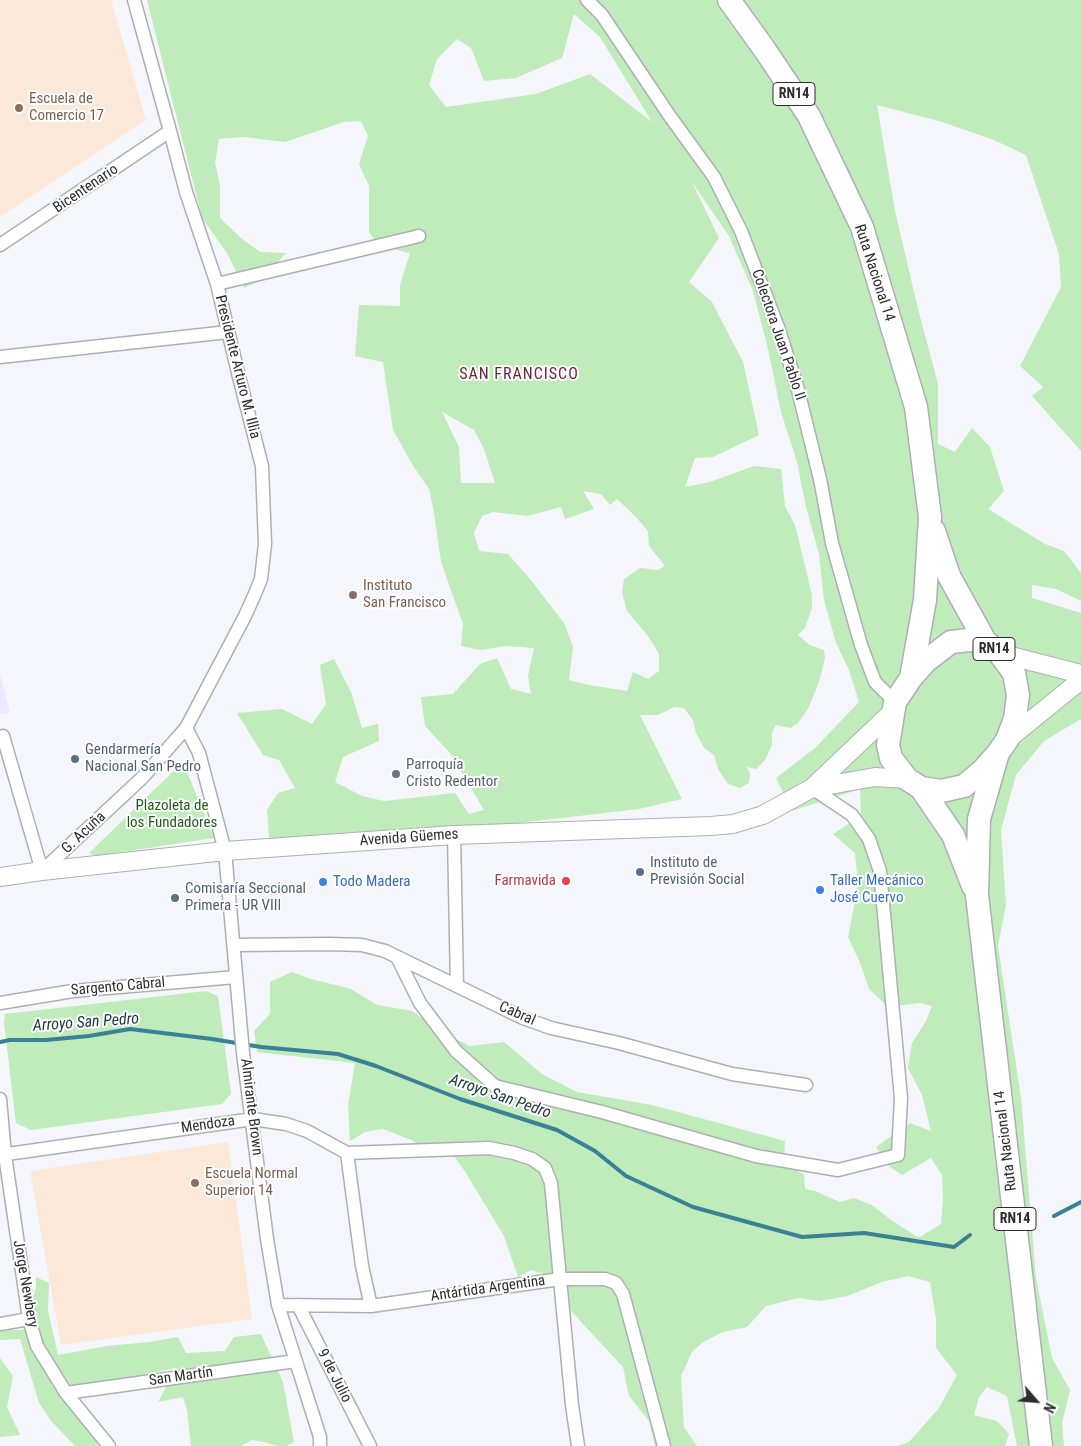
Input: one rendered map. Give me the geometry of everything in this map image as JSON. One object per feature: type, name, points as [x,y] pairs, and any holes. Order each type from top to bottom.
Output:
[{"type":"highway","name":"Ruta Nacional 14","points":[[728,0],[765,50],[809,116],[862,228],[916,407],[930,517],[949,576],[992,647]]},
{"type":"highway","name":"Ruta Nacional 14","points":[[911,678],[925,600],[930,517]]},
{"type":"highway","name":"RN14","points":[[969,640],[992,647],[1014,673],[1018,695],[1015,719],[1002,747],[982,771],[964,786],[941,791],[914,783],[891,758],[888,746],[894,707],[911,678],[926,661],[951,642],[969,640]]},
{"type":"highway","name":"Ruta Nacional 14","points":[[1002,747],[979,818],[977,896],[1041,1446]]},
{"type":"highway","name":"Ruta Nacional 14","points":[[914,783],[953,835],[977,896]]},
{"type":"main road","points":[[992,647],[1081,674]]},
{"type":"main road","points":[[1002,747],[1081,680]]},
{"type":"main road","name":"Avenida Güemes","points":[[0,877],[226,851],[454,835],[733,824],[763,815],[812,788],[894,707]]},
{"type":"main road","name":"Avenida Güemes","points":[[812,788],[875,777],[914,783]]},
{"type":"street","name":"Presidente Arturo M. Illia","points":[[134,0],[186,192],[217,284],[262,466],[265,544],[261,579],[186,728]]},
{"type":"street","name":"Colectora Juan Pablo II","points":[[587,0],[602,15],[669,115],[714,177],[741,231],[778,328],[797,386],[820,479],[832,543],[861,645],[875,682],[894,707]]},
{"type":"street","name":"Bicentenario","points":[[0,246],[170,131]]},
{"type":"street","points":[[217,284],[419,236]]},
{"type":"street","points":[[0,357],[228,332]]},
{"type":"street","name":"Almirante Brown","points":[[186,728],[199,753],[226,851],[241,1026],[267,1238],[278,1305],[320,1437],[320,1446]]},
{"type":"street","name":"G. Acuña","points":[[42,871],[142,778],[186,728]]},
{"type":"street","points":[[3,736],[42,871]]},
{"type":"street","points":[[398,957],[420,1003],[456,1051],[495,1086],[602,1112],[756,1156],[838,1170],[898,1155],[902,1098],[880,871],[869,839],[852,815],[812,788]]},
{"type":"street","points":[[454,835],[457,986]]},
{"type":"street","name":"Cabral","points":[[234,945],[362,945],[385,951],[523,1018],[551,1028],[619,1043],[732,1074],[806,1085]]},
{"type":"street","name":"Sargento Cabral","points":[[0,1003],[73,991],[236,976]]},
{"type":"street","name":"Jorge Newbery","points":[[0,1099],[2,1155],[29,1319],[36,1346],[66,1393],[109,1446]]},
{"type":"street","name":"Mendoza","points":[[2,1155],[253,1119],[286,1124],[347,1153]]},
{"type":"street","points":[[371,1306],[362,1266],[347,1153],[489,1148],[532,1159],[544,1168],[551,1183],[560,1279],[605,1279],[616,1283],[623,1294],[664,1446]]},
{"type":"street","name":"Antártida Argentina","points":[[278,1305],[371,1306],[560,1279],[572,1405],[578,1446]]},
{"type":"street","name":"9 de Julio","points":[[298,1305],[370,1446]]},
{"type":"street","points":[[0,1324],[29,1319]]},
{"type":"street","name":"San Martín","points":[[66,1393],[296,1361]]},
{"type":"shaded area","points":[[0,0],[111,0],[146,120],[0,217]]},
{"type":"shaded area","points":[[0,674],[10,712],[0,714]]},
{"type":"shaded area","points":[[228,1142],[252,1319],[61,1345],[30,1171]]},
{"type":"green space","points":[[147,0],[1081,0],[1081,451],[1032,396],[1043,387],[1020,366],[1061,287],[1059,254],[1026,155],[994,140],[939,121],[877,105],[895,211],[938,384],[938,444],[955,452],[972,428],[990,447],[1004,491],[988,509],[1045,544],[1064,551],[1081,573],[1081,601],[1056,589],[1032,585],[1032,598],[1081,613],[1081,719],[1044,741],[1016,775],[1001,830],[1006,905],[998,946],[1021,1098],[1036,1278],[1052,1358],[1070,1390],[1062,1423],[1064,1446],[1017,1446],[1007,1396],[987,1387],[979,1397],[974,1415],[997,1421],[1009,1434],[1005,1446],[897,1446],[909,1442],[939,1408],[957,1375],[936,1348],[936,1319],[930,1282],[908,1276],[882,1282],[847,1296],[821,1301],[798,1298],[766,1306],[747,1327],[723,1332],[703,1342],[692,1352],[681,1376],[684,1427],[697,1446],[655,1446],[649,1421],[629,1396],[623,1367],[566,1305],[560,1279],[531,1270],[518,1277],[504,1236],[454,1156],[434,1154],[411,1140],[383,1129],[365,1132],[350,1141],[348,1105],[355,1063],[257,1052],[254,1031],[270,1014],[270,982],[292,972],[351,989],[377,1005],[412,1011],[442,1032],[470,1046],[504,1042],[542,1074],[577,1092],[652,1105],[785,1141],[784,1159],[804,1175],[805,1189],[815,1191],[840,1202],[854,1198],[872,1205],[916,1236],[920,1237],[941,1224],[942,1175],[931,1158],[902,1175],[889,1166],[876,1147],[910,1123],[931,1131],[922,1095],[908,1068],[912,1043],[926,1021],[932,1006],[919,1003],[888,1007],[869,989],[861,965],[848,937],[858,885],[855,853],[833,834],[861,816],[860,789],[792,811],[776,778],[815,748],[859,702],[849,670],[836,643],[824,600],[819,554],[806,507],[797,462],[781,412],[768,349],[753,291],[729,236],[692,182],[719,238],[689,282],[712,302],[743,362],[759,435],[713,457],[695,458],[685,487],[710,482],[754,466],[781,469],[785,506],[795,525],[812,595],[812,608],[805,628],[798,635],[810,645],[824,650],[825,658],[819,682],[808,709],[798,723],[791,728],[776,725],[772,733],[772,745],[765,760],[756,769],[747,767],[750,774],[749,783],[740,788],[728,784],[718,769],[714,755],[704,748],[696,733],[693,720],[684,708],[674,707],[658,715],[640,715],[682,799],[639,809],[519,823],[411,828],[269,839],[267,810],[278,793],[295,788],[279,760],[263,755],[237,713],[282,709],[312,724],[326,704],[320,665],[334,659],[351,692],[362,728],[378,724],[379,741],[343,757],[335,782],[362,796],[384,801],[455,793],[469,814],[484,810],[450,753],[425,726],[421,697],[453,694],[480,664],[497,658],[511,689],[531,694],[528,676],[534,648],[505,646],[481,650],[461,646],[463,624],[441,562],[429,489],[393,430],[383,362],[355,356],[359,305],[400,306],[400,285],[410,253],[379,246],[369,232],[369,186],[359,164],[368,136],[361,121],[344,122],[285,142],[244,137],[219,139],[215,163],[220,186],[220,218],[241,238],[260,252],[286,253],[262,280],[244,288],[227,253],[202,218]],"holes":[[[574,14],[600,37],[652,122],[590,74],[536,94],[446,107],[429,85],[437,59],[457,39],[471,48],[484,81],[516,78],[562,58]],[[442,412],[474,430],[484,449],[495,483],[461,483],[459,447]],[[583,491],[601,494],[610,505],[617,499],[648,531],[649,546],[665,566],[658,570],[640,568],[624,579],[622,592],[627,611],[648,636],[659,654],[659,671],[648,679],[633,672],[627,691],[569,680],[573,647],[564,623],[508,554],[479,551],[474,533],[482,516],[493,512],[528,516],[561,507],[565,519],[594,509]]]},
{"type":"green space","name":"Plazoleta de los Fundadores","points":[[183,762],[214,838],[96,856],[89,853]]},
{"type":"green space","points":[[206,991],[218,996],[231,1094],[222,1104],[31,1130],[16,1123],[4,1023],[5,1014]]},
{"type":"green space","points":[[36,1277],[49,1283],[48,1311],[58,1355],[107,1346],[178,1337],[186,1353],[225,1351],[234,1337],[261,1334],[283,1382],[294,1442],[287,1446],[278,1446],[252,1440],[241,1446],[191,1446],[187,1410],[183,1397],[158,1402],[176,1368],[118,1380],[68,1386],[98,1446],[75,1446],[52,1422],[39,1403],[20,1339],[0,1340],[0,1330],[23,1330],[36,1288]]},
{"type":"green space","points":[[0,1358],[13,1376],[7,1407],[20,1435],[0,1437]]},
{"type":"waterway","name":"Arroyo San Pedro","points":[[0,1042],[89,1036],[130,1029],[261,1047],[338,1054],[376,1066],[460,1099],[557,1130],[595,1151],[626,1176],[693,1207],[802,1237],[864,1233],[954,1247],[970,1235]]},
{"type":"waterway","name":"Arroyo San Pedro","points":[[1054,1216],[1081,1202]]},
{"type":"place","name":"Escuela de Comercio 17","points":[[19,108]]},
{"type":"place","name":"Instituto San Francisco","points":[[353,595]]},
{"type":"place","name":"Gendarmería Nacional San Pedro","points":[[75,759]]},
{"type":"place","name":"Parroquía Cristo Redentor","points":[[396,774]]},
{"type":"place","name":"Instituto de Previsión Social","points":[[640,872]]},
{"type":"place","name":"Farmavida","points":[[566,881]]},
{"type":"place","name":"Todo Madera","points":[[323,882]]},
{"type":"place","name":"Taller Mecánico José Cuervo","points":[[820,890]]},
{"type":"place","name":"Comisaría Seccional Primera - UR VIII","points":[[175,898]]},
{"type":"place","name":"Escuela Normal Superior 14","points":[[195,1183]]},
{"type":"district","name":"SAN FRANCISCO","points":[[519,375]]}]
